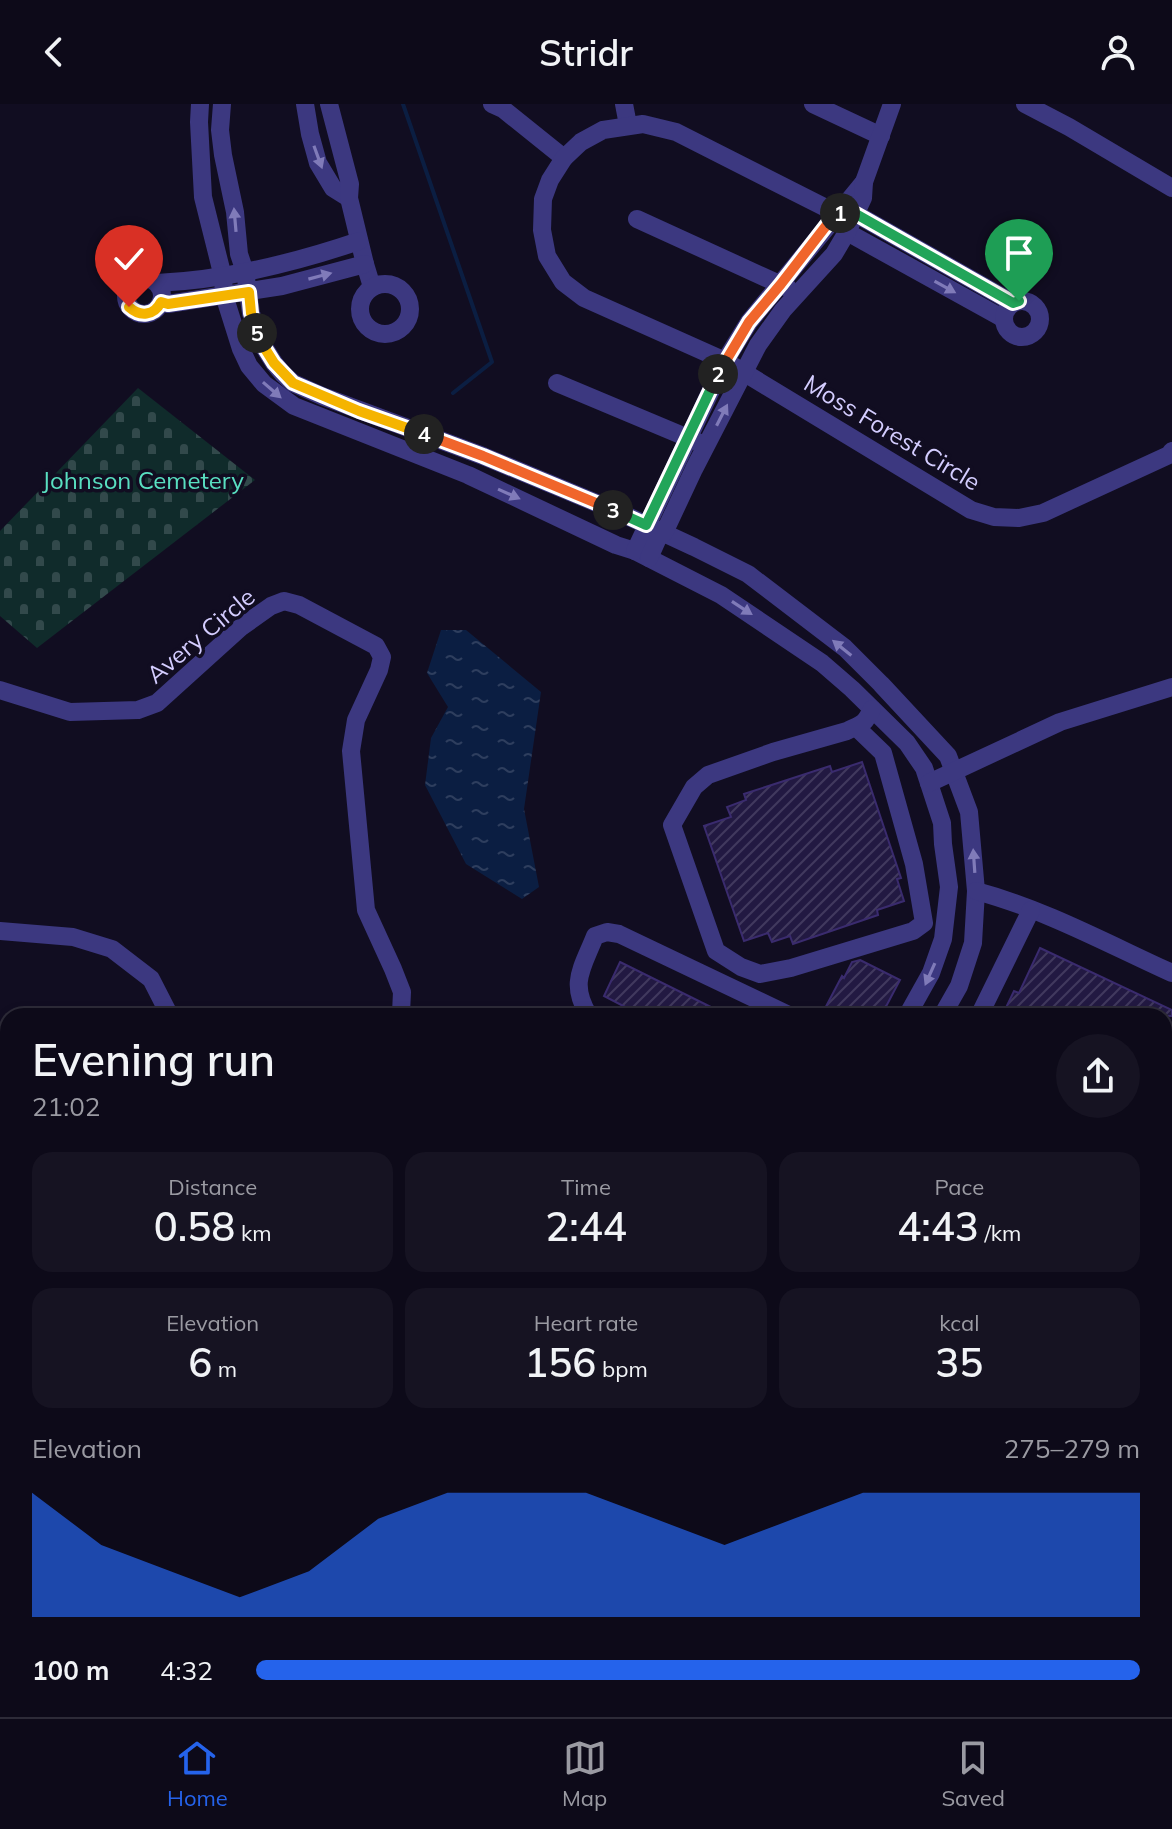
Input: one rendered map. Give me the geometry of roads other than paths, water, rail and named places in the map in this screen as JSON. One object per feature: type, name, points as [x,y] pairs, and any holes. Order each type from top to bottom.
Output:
[{"type":"street","points":[[200,104],[203,197],[223,286],[241,349],[249,366],[264,384],[294,406],[468,475],[616,545],[642,554],[721,595],[822,663],[907,743],[924,768],[942,823],[949,887],[943,939],[931,973],[911,1008]]},
{"type":"street","points":[[222,104],[220,130],[223,155],[251,313],[259,339],[274,363],[293,383],[483,456],[664,533],[748,574],[845,648],[948,756],[969,812],[976,891],[973,943],[959,986],[947,1008]]},
{"type":"street","points":[[305,104],[318,163],[333,188],[349,198]]},
{"type":"street","points":[[329,104],[372,287]]},
{"type":"street","points":[[492,104],[503,109],[564,158],[581,142],[603,130],[643,124],[676,132],[836,213],[856,214],[920,250],[1008,311],[910,268],[847,232],[836,213]]},
{"type":"street","points":[[624,104],[628,125]]},
{"type":"street","points":[[813,104],[881,136]]},
{"type":"street","points":[[642,554],[664,533],[682,473],[688,437],[725,361],[749,322],[771,310],[790,289],[834,254],[847,232],[863,198],[864,182],[892,104]]},
{"type":"street","points":[[1025,104],[1172,188]]},
{"type":"street","name":"Moss Forest Circle","points":[[564,158],[550,180],[543,199],[542,230],[547,256],[563,282],[584,298],[725,361],[971,510],[994,517],[1019,518],[1043,513],[1172,451]]},
{"type":"street","points":[[790,289],[836,213],[864,182]]},
{"type":"street","points":[[637,219],[790,289]]},
{"type":"street","points":[[161,302],[168,304],[223,286],[245,272],[308,258],[359,241]]},
{"type":"street","points":[[910,268],[920,250]]},
{"type":"street","points":[[157,283],[223,286],[249,292],[365,264]]},
{"type":"street","points":[[140,277],[150,278],[162,292],[161,302],[154,311],[141,314],[129,307],[127,287],[140,277]]},
{"type":"street","points":[[642,554],[646,525],[682,473],[706,446],[758,345],[771,310]]},
{"type":"street","points":[[557,383],[706,446]]},
{"type":"street","points":[[390,446],[399,424]]},
{"type":"street","name":"Avery Circle","points":[[0,690],[70,712],[138,710],[157,703],[240,628],[271,606],[284,601],[299,605],[376,646],[382,657],[379,670],[356,720],[351,751],[366,910],[402,992],[401,1008]]},
{"type":"street","points":[[929,783],[1060,722],[1172,687]]},
{"type":"street","points":[[856,727],[883,753],[914,864],[924,923],[913,931],[791,968],[760,974],[741,967],[716,951],[672,825],[694,787],[708,775],[856,727],[865,723],[872,709]]},
{"type":"street","points":[[976,891],[1006,899],[1172,973]]},
{"type":"street","points":[[983,1008],[1031,910]]},
{"type":"street","points":[[945,927],[974,933]]},
{"type":"street","points":[[0,931],[73,937],[112,949],[151,979],[166,1008]]},
{"type":"street","points":[[584,1008],[577,983],[595,936],[607,932],[619,934],[774,1008]]},
{"type":"water","points":[[441,630],[466,630],[541,692],[524,809],[539,887],[522,899],[466,864],[425,785],[431,738],[448,707],[427,673]]},
{"type":"waterway","points":[[403,104],[492,362],[453,393]]},
{"type":"park label","name":"Johnson Cemetery","points":[[143,481]]}]
